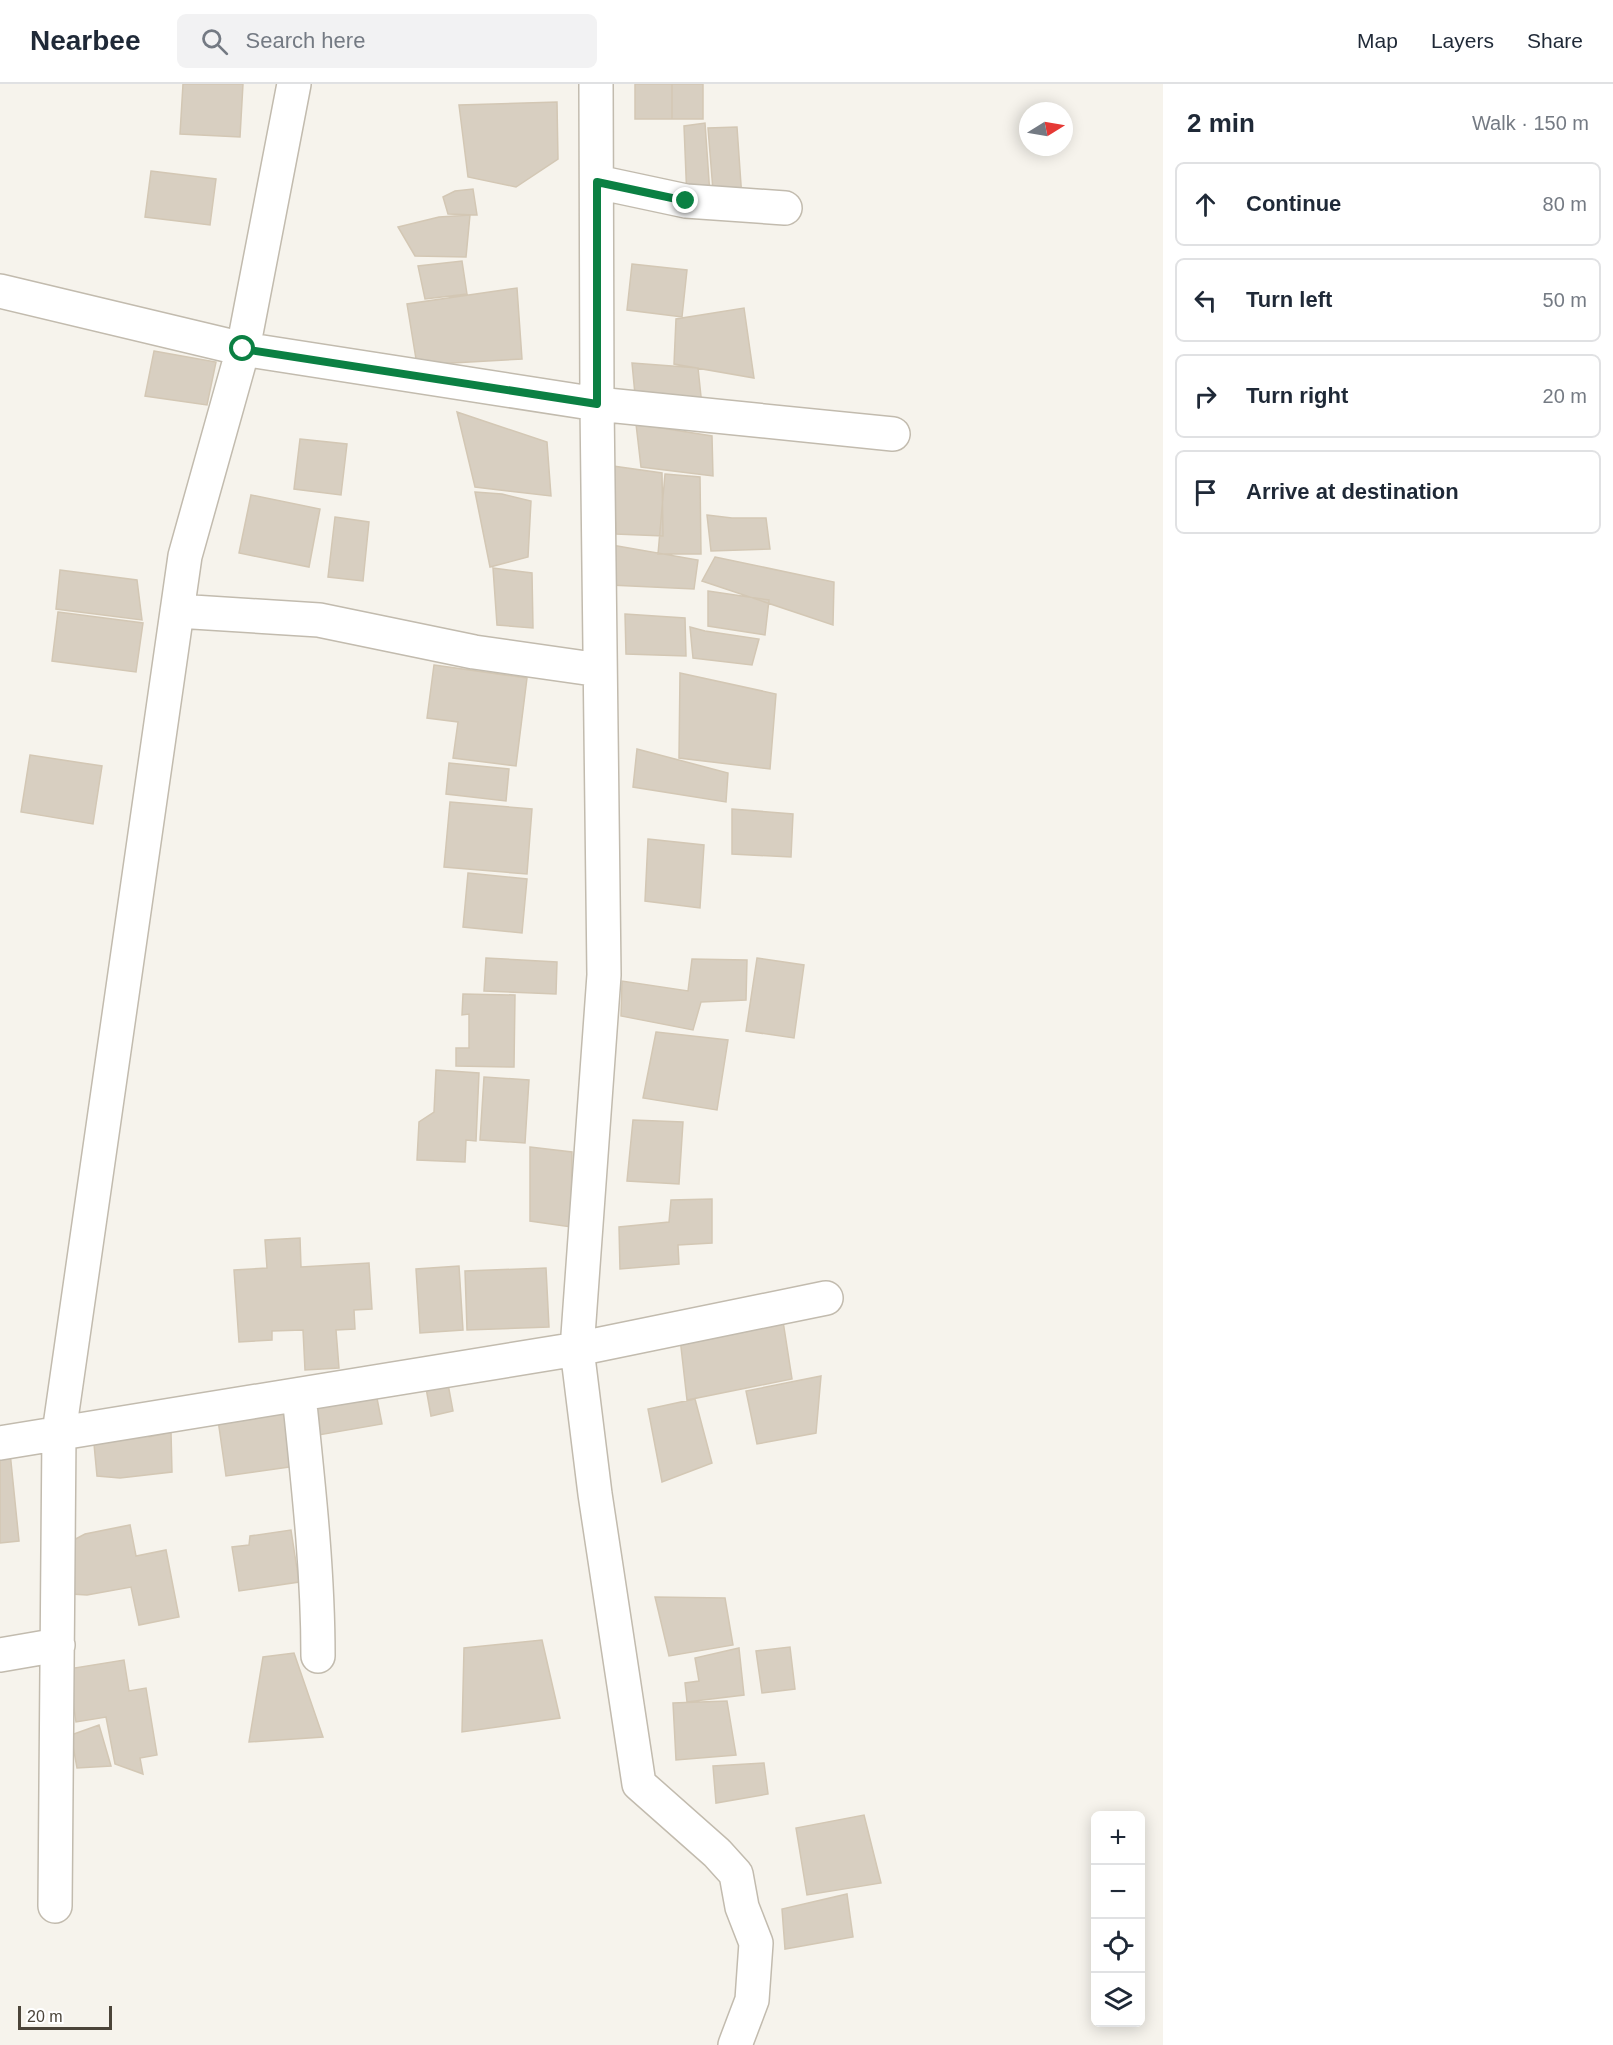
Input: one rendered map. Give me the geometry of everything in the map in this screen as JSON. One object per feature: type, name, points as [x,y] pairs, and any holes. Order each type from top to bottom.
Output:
[{"type":"street","points":[[56,1906],[59,1434],[185,556],[243,349],[294,84]]},
{"type":"street","points":[[596,84],[597,404],[604,975],[577,1349],[596,1506],[639,1784],[717,1853],[736,1874],[742,1907],[756,1943],[752,2000],[735,2045]]},
{"type":"street","points":[[597,182],[686,201],[785,208]]},
{"type":"street","points":[[0,291],[243,349],[597,404],[893,434]]},
{"type":"street","points":[[177,611],[319,620],[474,652],[600,670]]},
{"type":"street","points":[[0,1443],[577,1349],[826,1298]]},
{"type":"street","points":[[299,1395],[314,1535],[318,1593],[318,1656]]},
{"type":"street","points":[[0,1655],[58,1645]]},
{"type":"building","points":[[183,84],[243,84],[240,137],[180,134]]},
{"type":"building","points":[[635,84],[672,84],[672,119],[635,119]]},
{"type":"building","points":[[672,84],[703,84],[703,119],[672,119]]},
{"type":"building","points":[[557,102],[558,159],[516,187],[468,177],[459,105]]},
{"type":"building","points":[[705,123],[710,195],[687,200],[684,126]]},
{"type":"building","points":[[737,127],[742,199],[714,203],[708,128]]},
{"type":"building","points":[[151,171],[216,179],[210,225],[145,217]]},
{"type":"building","points":[[473,189],[477,215],[448,214],[443,197],[455,191]]},
{"type":"building","points":[[470,215],[466,257],[415,256],[398,227],[439,217]]},
{"type":"building","points":[[462,261],[467,294],[425,299],[418,266]]},
{"type":"building","points":[[632,264],[687,270],[682,317],[627,310]]},
{"type":"building","points":[[517,288],[522,359],[417,365],[407,304]]},
{"type":"building","points":[[744,308],[754,378],[674,364],[676,319]]},
{"type":"building","points":[[154,351],[216,362],[207,405],[145,396]]},
{"type":"building","points":[[632,363],[698,368],[702,406],[636,405]]},
{"type":"building","points":[[457,412],[547,442],[551,496],[475,487]]},
{"type":"building","points":[[636,424],[712,436],[713,476],[641,467]]},
{"type":"building","points":[[300,439],[347,444],[341,495],[294,489]]},
{"type":"building","points":[[613,466],[662,473],[663,536],[616,534]]},
{"type":"building","points":[[665,474],[700,477],[701,554],[658,554]]},
{"type":"building","points":[[475,492],[502,494],[531,501],[528,557],[490,567]]},
{"type":"building","points":[[251,495],[320,509],[309,567],[239,553]]},
{"type":"building","points":[[707,515],[766,518],[770,549],[711,551]]},
{"type":"building","points":[[335,517],[369,522],[363,581],[328,577]]},
{"type":"building","points":[[606,544],[698,560],[694,589],[610,585]]},
{"type":"building","points":[[715,557],[834,582],[833,625],[702,581]]},
{"type":"building","points":[[493,568],[532,573],[533,628],[497,625]]},
{"type":"building","points":[[60,570],[137,580],[142,620],[56,609]]},
{"type":"building","points":[[708,591],[769,600],[765,635],[708,626]]},
{"type":"building","points":[[58,612],[143,623],[136,672],[52,661]]},
{"type":"building","points":[[625,614],[685,618],[686,656],[626,654]]},
{"type":"building","points":[[690,627],[759,639],[752,665],[693,658]]},
{"type":"building","points":[[434,665],[527,678],[516,766],[453,758],[458,722],[427,718]]},
{"type":"building","points":[[680,673],[776,694],[770,769],[679,758]]},
{"type":"building","points":[[637,749],[728,773],[726,802],[633,787]]},
{"type":"building","points":[[30,755],[102,766],[93,824],[21,812]]},
{"type":"building","points":[[449,763],[509,769],[506,801],[446,794]]},
{"type":"building","points":[[450,802],[532,809],[527,874],[444,867]]},
{"type":"building","points":[[732,809],[793,814],[791,857],[732,854]]},
{"type":"building","points":[[648,839],[704,845],[700,908],[645,901]]},
{"type":"building","points":[[468,873],[527,879],[522,933],[463,927]]},
{"type":"building","points":[[486,958],[557,962],[556,994],[484,991]]},
{"type":"building","points":[[757,958],[804,965],[794,1038],[746,1031]]},
{"type":"building","points":[[692,959],[747,960],[746,1000],[701,1002],[693,1030],[621,1016],[622,981],[688,991]]},
{"type":"building","points":[[463,994],[515,995],[514,1067],[456,1066],[456,1048],[469,1048],[469,1014],[462,1015]]},
{"type":"building","points":[[656,1032],[728,1040],[717,1110],[643,1098]]},
{"type":"building","points":[[436,1070],[479,1073],[476,1141],[466,1140],[465,1162],[417,1160],[419,1122],[434,1112]]},
{"type":"building","points":[[484,1077],[529,1080],[525,1143],[480,1140]]},
{"type":"building","points":[[633,1120],[683,1122],[679,1184],[627,1181]]},
{"type":"building","points":[[530,1147],[572,1152],[571,1227],[530,1221]]},
{"type":"building","points":[[712,1199],[712,1243],[678,1245],[679,1264],[620,1269],[619,1227],[669,1222],[671,1200]]},
{"type":"building","points":[[300,1238],[301,1267],[369,1263],[372,1309],[354,1310],[355,1329],[336,1330],[339,1368],[305,1370],[303,1330],[272,1331],[272,1340],[239,1342],[234,1270],[267,1268],[265,1240]]},
{"type":"building","points":[[459,1266],[463,1330],[420,1333],[416,1269]]},
{"type":"building","points":[[546,1268],[549,1327],[467,1330],[465,1271]]},
{"type":"building","points":[[783,1321],[792,1379],[687,1400],[680,1338]]},
{"type":"building","points":[[821,1376],[816,1433],[757,1444],[746,1391]]},
{"type":"building","points":[[448,1384],[453,1411],[431,1416],[426,1388]]},
{"type":"building","points":[[375,1388],[382,1424],[313,1436],[306,1399]]},
{"type":"building","points":[[695,1399],[712,1463],[662,1482],[648,1409]]},
{"type":"building","points":[[294,1402],[303,1465],[226,1476],[217,1413]]},
{"type":"building","points":[[144,1431],[149,1437],[171,1432],[172,1472],[120,1478],[97,1476],[94,1444]]},
{"type":"building","points":[[10,1452],[19,1541],[0,1543],[0,1453]]},
{"type":"building","points":[[130,1525],[136,1556],[166,1550],[179,1617],[139,1625],[131,1587],[87,1595],[71,1594],[66,1544],[85,1534]]},
{"type":"building","points":[[291,1530],[299,1582],[239,1591],[232,1547],[249,1545],[250,1536]]},
{"type":"building","points":[[655,1597],[725,1598],[733,1645],[669,1656]]},
{"type":"building","points":[[542,1640],[560,1718],[462,1732],[464,1648]]},
{"type":"building","points":[[790,1647],[795,1689],[762,1693],[756,1651]]},
{"type":"building","points":[[739,1648],[744,1695],[687,1702],[685,1683],[699,1681],[695,1658]]},
{"type":"building","points":[[294,1653],[323,1737],[249,1742],[263,1657]]},
{"type":"building","points":[[124,1660],[129,1691],[146,1688],[157,1755],[140,1758],[143,1774],[115,1764],[106,1717],[76,1722],[68,1669]]},
{"type":"building","points":[[727,1701],[736,1755],[676,1760],[673,1703]]},
{"type":"building","points":[[99,1725],[111,1766],[77,1768],[71,1735]]},
{"type":"building","points":[[764,1763],[768,1794],[716,1803],[713,1766]]},
{"type":"building","points":[[864,1815],[881,1883],[807,1895],[796,1828]]},
{"type":"building","points":[[847,1894],[853,1937],[785,1949],[782,1909]]},
{"type":"route","points":[[243,349],[597,404],[597,182],[686,201]]}]
